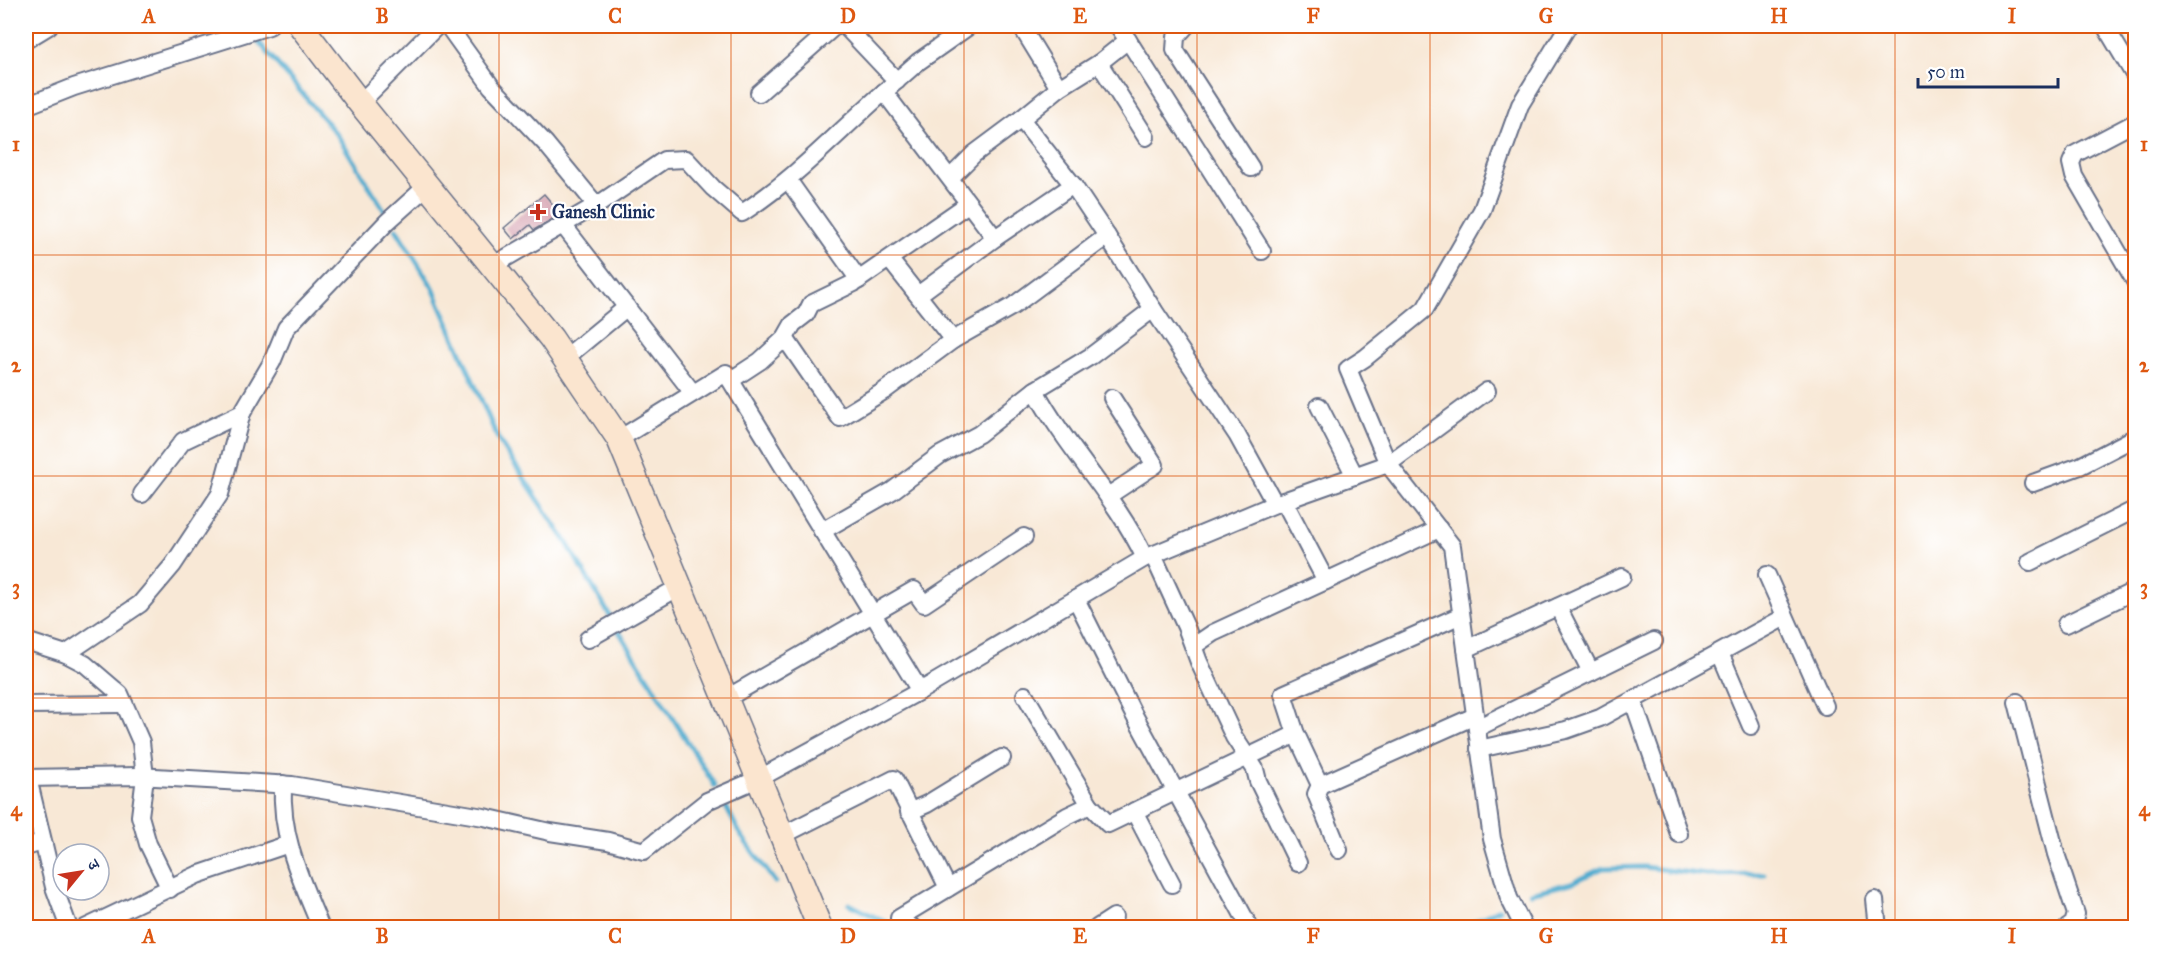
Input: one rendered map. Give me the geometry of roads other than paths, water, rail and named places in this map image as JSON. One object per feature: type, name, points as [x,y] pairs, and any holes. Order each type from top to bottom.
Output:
[{"type":"street","points":[[26,40],[49,26]]},
{"type":"street","points":[[26,106],[74,87],[269,26]]},
{"type":"street","points":[[302,26],[360,103],[564,359],[619,439],[820,927]]},
{"type":"street","points":[[360,103],[436,26]]},
{"type":"street","points":[[448,26],[491,86],[546,144],[597,206]]},
{"type":"street","points":[[759,93],[835,26]]},
{"type":"street","points":[[845,26],[890,86],[950,178],[994,238]]},
{"type":"street","points":[[492,266],[597,206],[664,160],[686,159],[712,188],[742,213],[788,180],[839,131],[918,62],[969,26]]},
{"type":"street","points":[[1021,26],[1059,88]]},
{"type":"street","points":[[1118,26],[1262,251]]},
{"type":"street","points":[[1186,26],[1176,37],[1175,50],[1251,168]]},
{"type":"street","points":[[1524,927],[1509,898],[1492,839],[1452,546],[1388,464],[1348,369],[1425,309],[1482,210],[1520,105],[1568,26]]},
{"type":"street","points":[[2105,26],[2136,78]]},
{"type":"street","points":[[950,178],[974,154],[1059,88],[1099,63],[1128,40]]},
{"type":"street","points":[[1099,63],[1146,137]]},
{"type":"street","points":[[1021,118],[1073,185],[1107,236],[1237,435],[1326,581]]},
{"type":"street","points":[[2136,122],[2082,150],[2072,158],[2070,163],[2074,176],[2131,264],[2136,283]]},
{"type":"street","points":[[788,180],[859,280]]},
{"type":"street","points":[[918,295],[994,238],[1073,185]]},
{"type":"street","points":[[66,654],[140,604],[173,565],[220,494],[242,413],[272,362],[286,327],[387,222],[427,186]]},
{"type":"street","points":[[731,380],[760,361],[806,314],[811,304],[828,298],[859,280],[968,204]]},
{"type":"street","points":[[563,225],[693,393]]},
{"type":"street","points":[[784,338],[840,418],[884,391],[953,340],[1013,306],[1107,236]]},
{"type":"street","points":[[890,260],[953,340]]},
{"type":"street","points":[[564,359],[627,307]]},
{"type":"street","points":[[822,531],[892,491],[940,455],[979,434],[1035,390],[1091,356],[1153,309]]},
{"type":"street","points":[[619,439],[726,373],[920,692]]},
{"type":"street","points":[[1035,390],[1055,426],[1108,496],[1149,556],[1194,646],[1234,737],[1248,757],[1298,863]]},
{"type":"street","points":[[69,927],[42,843],[27,778],[145,777],[283,784],[484,817],[608,841],[644,851],[707,801],[760,778],[920,692],[1149,556],[1279,502],[1388,464],[1487,391]]},
{"type":"street","points":[[1108,496],[1155,465],[1112,398]]},
{"type":"street","points":[[1319,406],[1354,476]]},
{"type":"street","points":[[142,494],[183,441],[242,413]]},
{"type":"street","points":[[2033,483],[2080,466],[2136,437]]},
{"type":"street","points":[[2030,562],[2136,509]]},
{"type":"street","points":[[1194,646],[1214,633],[1439,529]]},
{"type":"street","points":[[727,698],[872,612],[914,590],[924,604],[1024,537]]},
{"type":"street","points":[[1767,575],[1825,706]]},
{"type":"street","points":[[1466,649],[1622,577]]},
{"type":"street","points":[[588,639],[681,586]]},
{"type":"street","points":[[2066,624],[2136,590]]},
{"type":"street","points":[[1076,599],[1133,713],[1250,927]]},
{"type":"street","points":[[1557,607],[1591,672]]},
{"type":"street","points":[[1320,785],[1296,734],[1284,694],[1461,615]]},
{"type":"street","points":[[1479,748],[1574,728],[1633,701],[1785,617]]},
{"type":"street","points":[[26,641],[66,654],[85,664],[120,694],[141,741],[145,777],[140,816],[148,844],[170,889]]},
{"type":"street","points":[[1339,850],[1316,794],[1320,785],[1476,722],[1591,672],[1654,641]]},
{"type":"street","points":[[1720,652],[1751,726]]},
{"type":"street","points":[[1025,695],[1090,805],[1108,824],[1296,734]]},
{"type":"street","points":[[1633,701],[1678,834]]},
{"type":"street","points":[[2017,702],[2052,829],[2056,854],[2076,914],[2073,924],[2067,927]]},
{"type":"street","points":[[26,705],[124,704]]},
{"type":"street","points":[[909,812],[927,804],[1002,758]]},
{"type":"street","points":[[783,835],[858,794],[894,779],[948,888]]},
{"type":"street","points":[[283,784],[283,821],[289,844],[321,927]]},
{"type":"street","points":[[914,927],[899,918],[1067,816],[1090,805]]},
{"type":"street","points":[[1134,811],[1172,884]]},
{"type":"street","points":[[26,847],[42,843]]},
{"type":"street","points":[[85,927],[197,875],[289,844]]},
{"type":"street","points":[[1875,900],[1878,927]]},
{"type":"street","points":[[1096,927],[1114,917]]},
{"type":"waterway","points":[[258,41],[338,136],[386,213]]},
{"type":"waterway","points":[[396,229],[433,288],[498,439],[565,540],[610,616]]},
{"type":"waterway","points":[[618,630],[715,786]]},
{"type":"waterway","points":[[724,803],[740,834],[775,882]]},
{"type":"waterway","points":[[1531,893],[1571,883],[1603,868],[1644,867],[1707,875],[1764,874]]},
{"type":"waterway","points":[[849,904],[897,928]]},
{"type":"waterway","points":[[1463,928],[1499,909]]},
{"type":"place","name":"Ganesh Clinic","points":[[538,212]]}]
